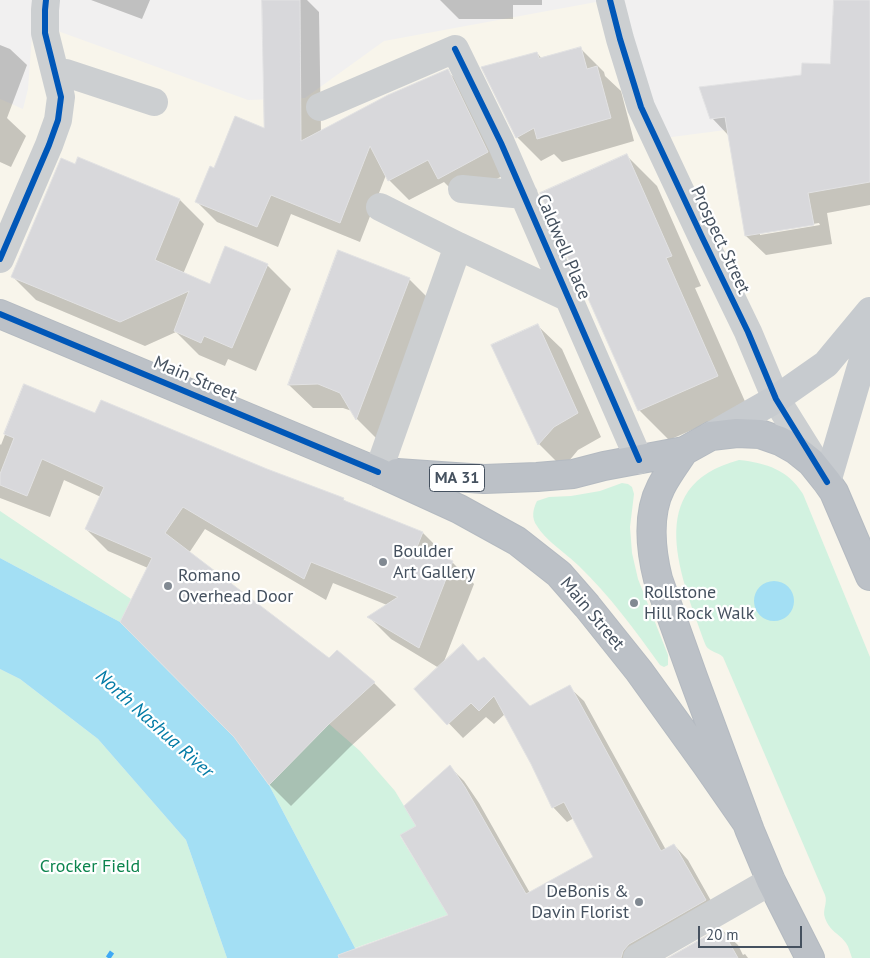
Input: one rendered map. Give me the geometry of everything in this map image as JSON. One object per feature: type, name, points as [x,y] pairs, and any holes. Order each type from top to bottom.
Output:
[{"type":"highway","name":"Main Street","points":[[0,314],[378,472],[459,509],[517,541],[559,574],[640,672],[747,823]]},
{"type":"highway","name":"Main Street","points":[[378,472],[484,479],[572,474],[684,451],[711,436],[737,433],[760,434],[780,441],[796,450],[811,462],[827,482],[834,492],[869,572]]},
{"type":"highway","name":"Main Street","points":[[684,451],[660,488],[652,514],[651,532],[654,563],[693,677],[747,823],[771,881],[810,958]]},
{"type":"main road","name":"Main Street","points":[[711,436],[776,399],[826,364],[870,311]]},
{"type":"main road","points":[[827,482],[870,336]]},
{"type":"street","points":[[0,259],[58,120],[60,97],[45,33],[44,10],[46,0]]},
{"type":"street","name":"Prospect Street","points":[[610,0],[641,107],[748,332],[776,399],[827,482]]},
{"type":"street","name":"Caldwell Place","points":[[320,107],[455,49],[501,143],[639,460]]},
{"type":"street","points":[[55,73],[66,73],[154,102]]},
{"type":"street","points":[[462,189],[524,196]]},
{"type":"street","points":[[380,207],[569,298]]},
{"type":"street","points":[[378,472],[458,246]]},
{"type":"street","points":[[637,958],[771,881]]},
{"type":"shaded area","points":[[607,0],[664,138],[810,119],[870,119],[870,958],[358,958],[355,948],[269,785],[236,739],[120,623],[0,558],[0,99],[23,109],[28,89],[33,22],[248,100],[305,98],[384,41]]},
{"type":"green space","points":[[739,460],[759,463],[784,473],[803,494],[870,657],[870,958],[852,958],[846,943],[827,923],[824,915],[825,895],[723,657],[706,646],[687,592],[676,538],[679,513],[689,491],[708,473]]},
{"type":"green space","points":[[622,483],[632,487],[634,494],[630,527],[632,553],[638,579],[668,655],[668,665],[664,667],[660,665],[612,601],[579,566],[545,536],[533,517],[537,501],[549,497],[571,496],[600,491]]},
{"type":"green space","points":[[0,511],[131,599],[120,622],[0,558]]},
{"type":"green space","name":"Crocker Field","points":[[0,669],[20,679],[98,739],[186,840],[227,958],[0,958]]},
{"type":"green space","points":[[329,724],[360,751],[395,791],[416,826],[400,836],[422,872],[458,911],[355,948],[269,785]]},
{"type":"water","name":"North Nashua River","points":[[0,558],[120,622],[236,739],[269,785],[355,948],[358,958],[227,958],[186,840],[98,739],[20,679],[0,669]]},
{"type":"water","points":[[774,581],[788,587],[794,601],[788,615],[774,621],[760,615],[754,601],[760,587]]},
{"type":"building","points":[[262,0],[300,0],[301,141],[388,95],[448,69],[488,152],[438,179],[428,160],[388,181],[370,146],[340,223],[271,195],[257,227],[195,202],[210,166],[214,168],[235,116],[264,128]]},
{"type":"building","points":[[834,0],[870,0],[870,182],[808,193],[814,225],[745,236],[725,117],[710,119],[699,87],[801,75],[802,63],[830,64]]},
{"type":"building","points":[[581,47],[587,69],[597,66],[611,118],[537,139],[534,128],[516,138],[481,67],[537,52],[539,58]]},
{"type":"building","points":[[627,154],[672,256],[666,258],[718,376],[638,411],[583,287],[581,288],[540,193]]},
{"type":"building","points":[[78,157],[180,199],[155,260],[210,284],[225,246],[268,264],[232,348],[204,336],[201,343],[174,331],[189,291],[120,322],[11,277],[61,158],[75,164]]},
{"type":"building","points":[[338,250],[410,278],[356,420],[340,393],[318,384],[288,385]]},
{"type":"building","points":[[538,324],[578,413],[554,427],[538,445],[491,345]]},
{"type":"building","points":[[24,384],[95,413],[101,400],[423,532],[417,547],[453,561],[419,648],[367,617],[398,597],[311,562],[304,579],[183,507],[165,533],[329,658],[337,650],[375,682],[329,724],[269,785],[234,737],[120,622],[152,558],[85,529],[104,487],[42,459],[27,496],[0,485],[0,474],[14,438],[4,434]]},
{"type":"building","points":[[463,644],[478,661],[484,657],[530,706],[570,685],[661,851],[674,844],[706,900],[629,944],[623,951],[621,958],[339,958],[338,955],[448,915],[400,835],[416,826],[404,806],[450,765],[465,787],[526,894],[593,857],[564,802],[552,808],[531,764],[494,696],[479,711],[471,703],[447,725],[414,689]]},
{"type":"building","points":[[721,928],[738,958],[668,958]]},
{"type":"marked path","points":[[108,958],[112,952]]},
{"type":"cycle path","points":[[0,259],[58,120],[61,97],[45,33],[46,0]]},
{"type":"cycle path","points":[[610,0],[641,107],[748,332],[776,399],[827,482]]},
{"type":"cycle path","points":[[455,49],[501,143],[639,460]]},
{"type":"cycle path","points":[[0,314],[378,472]]},
{"type":"place","name":"Boulder Art Gallery","points":[[383,562]]},
{"type":"place","name":"Romano Overhead Door","points":[[168,586]]},
{"type":"place","name":"Rollstone Hill Rock Walk","points":[[634,603]]},
{"type":"place","name":"DeBonis & Davin Florist","points":[[639,902]]}]
